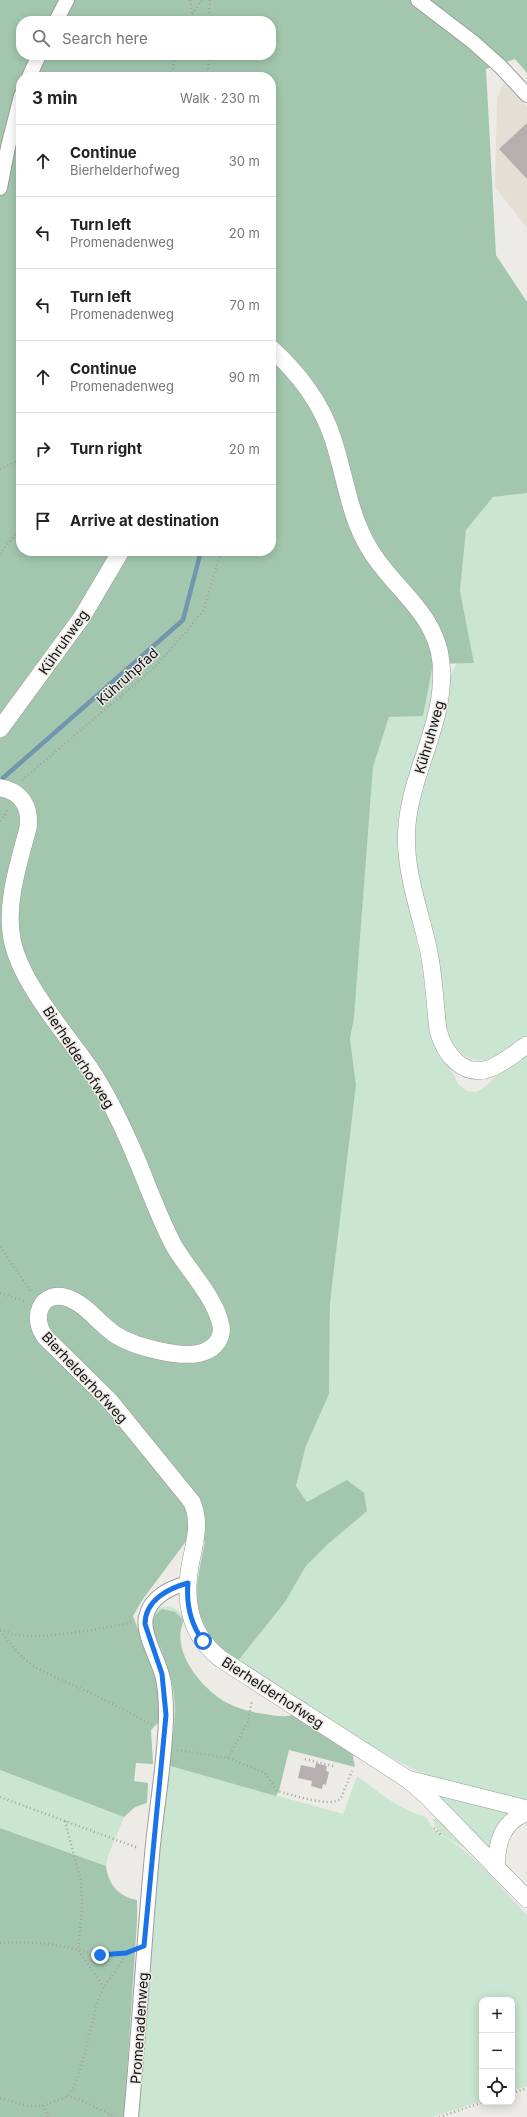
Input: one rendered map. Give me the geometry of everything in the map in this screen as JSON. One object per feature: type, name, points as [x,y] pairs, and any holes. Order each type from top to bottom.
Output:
[{"type":"street","points":[[59,16],[67,0]]},
{"type":"street","points":[[418,0],[473,42],[501,67],[527,95]]},
{"type":"street","points":[[31,72],[37,60]]},
{"type":"street","points":[[0,188],[9,140],[16,114]]},
{"type":"street","name":"Kühruhweg","points":[[276,353],[302,380],[319,406],[333,438],[357,523],[369,549],[388,574],[419,608],[437,641],[442,673],[440,705],[411,798],[406,838],[408,863],[429,952],[438,1030],[442,1042],[455,1062],[466,1068],[477,1070],[495,1066],[527,1044]]},
{"type":"street","name":"Kühruhweg","points":[[0,729],[82,617],[118,556]]},
{"type":"street","name":"Bierhelderhofweg","points":[[6,790],[23,800],[29,816],[28,828],[12,896],[10,920],[12,938],[18,958],[34,988],[102,1086],[127,1136],[173,1244],[218,1315],[221,1333],[214,1345],[204,1352],[192,1354],[167,1352],[123,1339],[70,1299],[54,1298],[46,1301],[40,1307],[38,1319],[44,1336],[110,1401],[192,1502],[197,1516],[198,1528],[188,1583],[187,1602],[190,1616],[200,1636],[213,1652],[407,1779],[427,1796],[527,1899]]},
{"type":"street","points":[[146,1618],[151,1606],[163,1594],[188,1583]]},
{"type":"street","name":"Promenadenweg","points":[[131,2117],[141,2014],[144,1946],[152,1853],[166,1731],[166,1702],[163,1680],[146,1628],[146,1618]]},
{"type":"street","points":[[407,1779],[527,1809]]},
{"type":"street","points":[[496,1868],[497,1848],[502,1832],[511,1821],[527,1812]]},
{"type":"path","points":[[190,0],[192,13]]},
{"type":"path","points":[[190,16],[201,0]]},
{"type":"path","points":[[208,16],[210,0]]},
{"type":"path","points":[[172,72],[174,60]]},
{"type":"path","points":[[208,72],[209,60]]},
{"type":"path","points":[[0,469],[16,461]]},
{"type":"path","points":[[0,554],[16,533]]},
{"type":"path","name":"Kühruhpfad","points":[[6,790],[47,758],[154,668],[203,611],[220,556]]},
{"type":"path","points":[[0,1247],[31,1292]]},
{"type":"path","points":[[1,1294],[40,1307]]},
{"type":"path","points":[[0,1630],[19,1635],[47,1635],[107,1627],[146,1618]]},
{"type":"path","points":[[0,1630],[21,1656],[36,1668],[100,1697],[166,1731]]},
{"type":"path","points":[[228,1758],[248,1722],[252,1700]]},
{"type":"path","points":[[164,1748],[228,1758],[265,1773],[277,1791],[328,1803],[338,1802],[352,1771]]},
{"type":"path","points":[[305,1759],[333,1766]]},
{"type":"path","points":[[0,1797],[152,1853]]},
{"type":"path","points":[[65,1821],[81,1882],[82,1906],[78,1950],[104,1987]]},
{"type":"path","points":[[0,1943],[16,1942],[53,1944],[100,1955],[126,1953],[144,1946]]},
{"type":"path","points":[[67,2096],[78,2076],[94,2012],[104,1987],[123,1961],[126,1953]]},
{"type":"path","points":[[515,2092],[527,2088]]},
{"type":"path","points":[[0,2098],[28,2106],[43,2106],[67,2096],[81,2100],[116,2117]]},
{"type":"path","points":[[439,2117],[479,2104]]},
{"type":"path","points":[[43,2106],[46,2116]]},
{"type":"shaded area","points":[[504,83],[527,107],[527,228],[495,187],[497,98]]},
{"type":"green space","points":[[0,0],[527,0],[527,73],[515,59],[486,69],[496,255],[527,302],[527,493],[493,497],[466,530],[460,591],[474,663],[433,664],[423,716],[389,717],[373,767],[354,1018],[350,1039],[356,1085],[330,1303],[329,1394],[306,1446],[296,1486],[307,1502],[347,1480],[364,1493],[367,1511],[329,1543],[306,1566],[285,1602],[237,1662],[220,1647],[209,1634],[201,1621],[197,1609],[196,1595],[205,1541],[187,1540],[143,1599],[133,1616],[156,1676],[159,1696],[158,1723],[151,1730],[153,1764],[136,1763],[134,1781],[148,1783],[147,1803],[135,1807],[124,1817],[0,1770]]},
{"type":"green space","points":[[527,493],[527,1036],[506,1051],[496,1056],[486,1060],[477,1060],[468,1057],[458,1050],[448,1039],[416,874],[413,824],[429,761],[449,700],[448,682],[457,662],[474,663],[460,591],[466,530],[493,497]]},
{"type":"green space","points":[[433,664],[438,678],[402,874],[422,966],[429,1029],[439,1056],[451,1069],[458,1084],[467,1091],[477,1092],[487,1085],[499,1073],[527,1054],[527,1801],[431,1777],[412,1769],[364,1742],[237,1662],[285,1602],[306,1566],[329,1543],[307,1502],[296,1487],[306,1446],[329,1393],[330,1303],[356,1085],[350,1040],[354,1018],[373,767],[389,717]]},
{"type":"green space","points":[[170,1606],[180,1612],[184,1620],[175,1612],[162,1609],[153,1620],[154,1611],[157,1608]]},
{"type":"green space","points":[[162,1609],[175,1612],[184,1620],[181,1631],[181,1643],[184,1654],[196,1676],[213,1693],[227,1703],[248,1711],[280,1716],[295,1714],[354,1752],[353,1758],[355,1767],[289,1750],[279,1791],[276,1796],[167,1765],[174,1729],[174,1692],[166,1663],[151,1625],[156,1614]]},
{"type":"green space","points":[[167,1765],[343,1814],[357,1776],[398,1805],[426,1817],[438,1833],[471,1856],[488,1872],[527,1915],[527,2086],[515,2090],[515,1997],[479,1997],[479,2102],[432,2117],[137,2117]]},
{"type":"green space","points":[[0,1770],[124,1817],[108,1856],[106,1866],[0,1828]]},
{"type":"green space","points":[[433,1791],[513,1811],[496,1828],[489,1852]]},
{"type":"green space","points":[[432,1819],[438,1819],[465,1848],[440,1834]]},
{"type":"green space","points":[[0,1828],[106,1866],[109,1878],[116,1889],[125,1896],[137,1900],[137,1921],[124,2117],[0,2117]]},
{"type":"building","points":[[527,123],[527,179],[499,149]]},
{"type":"building","points":[[316,1763],[327,1766],[326,1771],[329,1772],[326,1785],[323,1784],[322,1789],[311,1786],[312,1781],[298,1778],[301,1765],[315,1768]]},
{"type":"waterway","points":[[3,778],[183,620],[200,556]]},
{"type":"route","points":[[100,1955],[126,1953],[144,1946],[152,1853],[166,1731],[166,1702],[162,1674],[145,1624],[148,1610],[159,1597],[168,1590],[188,1583],[187,1602],[190,1616],[203,1641]]}]
